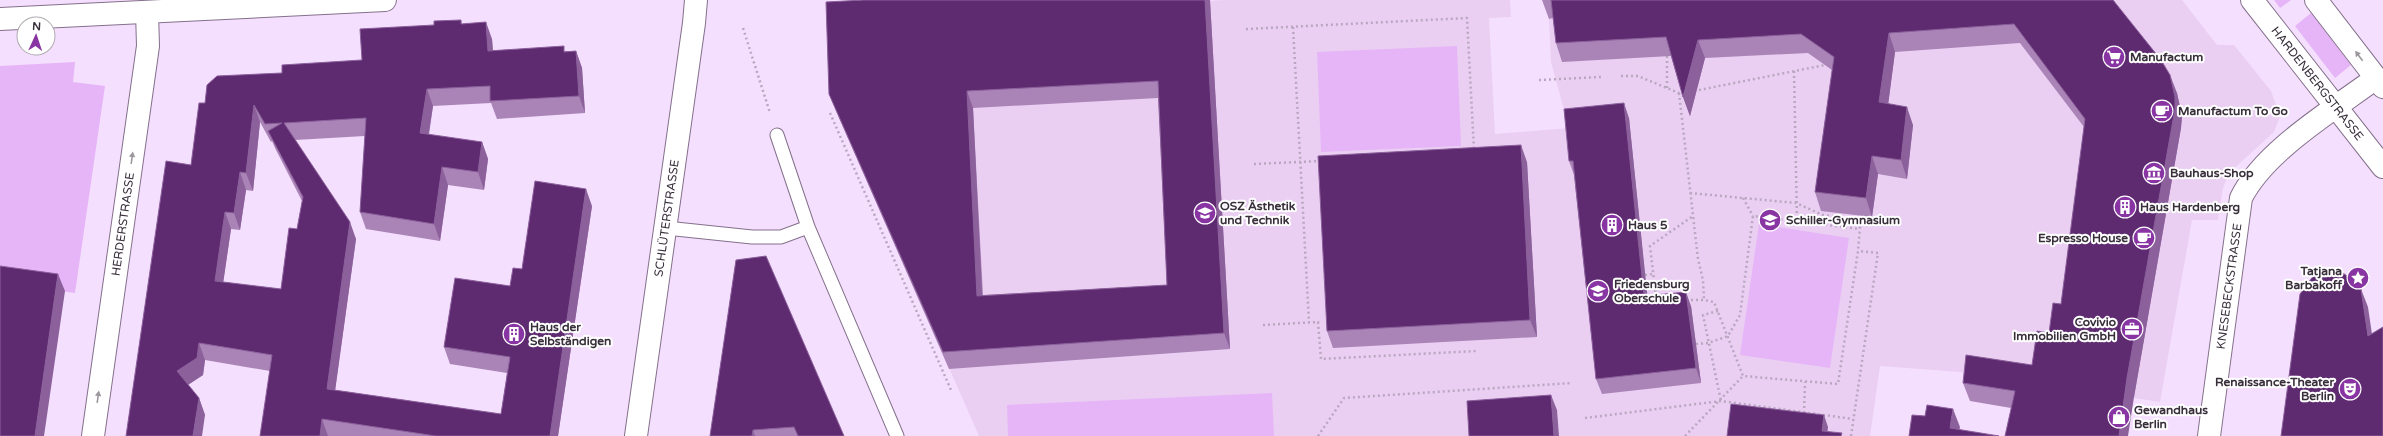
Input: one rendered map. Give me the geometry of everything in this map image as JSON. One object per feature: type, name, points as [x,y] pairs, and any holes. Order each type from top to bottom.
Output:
[{"type":"street","points":[[0,19],[385,0]]},
{"type":"street","name":"SCHLÜTERSTRASSE","points":[[636,436],[666,228],[696,0]]},
{"type":"street","name":"HARDENBERGSTRASSE","points":[[2252,0],[2383,166]]},
{"type":"street","points":[[2316,0],[2380,83]]},
{"type":"street","name":"HERDERSTRASSE","points":[[93,436],[148,46],[147,12]]},
{"type":"street","name":"KNESEBECKSTRASSE","points":[[2208,436],[2241,198],[2249,181],[2268,161],[2337,107],[2380,83]]},
{"type":"lane","points":[[777,135],[808,228],[897,436]]},
{"type":"lane","points":[[666,228],[752,237],[782,236],[808,228]]},
{"type":"path","points":[[1246,29],[1467,18],[1474,154]]},
{"type":"path","points":[[1293,27],[1309,322]]},
{"type":"path","points":[[743,28],[777,135]]},
{"type":"path","points":[[1667,56],[1667,88]]},
{"type":"path","points":[[1621,76],[1638,76],[1679,93],[1825,65]]},
{"type":"path","points":[[1794,71],[1797,221]]},
{"type":"path","points":[[1539,80],[1601,77]]},
{"type":"path","points":[[1679,93],[1698,259],[1704,280],[1704,300]]},
{"type":"path","points":[[830,113],[951,390]]},
{"type":"path","points":[[1254,164],[1324,161]]},
{"type":"path","points":[[1690,193],[1796,204],[1823,215],[1861,219]]},
{"type":"path","points":[[1696,344],[1708,343],[1728,336],[1740,315],[1753,216],[1744,198]]},
{"type":"path","points":[[1743,376],[1838,384],[1858,251],[1861,215]]},
{"type":"path","points":[[1657,302],[1650,246],[1693,216]]},
{"type":"path","points":[[1753,216],[1860,229]]},
{"type":"path","points":[[1851,436],[1878,253],[1858,251]]},
{"type":"path","points":[[1645,275],[1653,274]]},
{"type":"path","points":[[1682,301],[1704,300],[1714,302],[1743,376]]},
{"type":"path","points":[[1718,311],[1703,315],[1721,401]]},
{"type":"path","points":[[1263,324],[1318,322],[1321,359],[1476,351]]},
{"type":"path","points":[[1685,436],[1721,401],[1743,376]]},
{"type":"path","points":[[1804,418],[1805,382]]},
{"type":"path","points":[[1318,436],[1344,398],[1572,383]]},
{"type":"path","points":[[1585,418],[1721,401],[1853,419]]},
{"type":"shaded area","points":[[1226,0],[1510,0],[1511,17],[1489,18],[1495,134],[1569,128],[1551,62],[1548,0],[2182,0],[2217,45],[2234,45],[2271,91],[2280,116],[2274,132],[2229,173],[2223,188],[2218,220],[2192,220],[2160,402],[1973,373],[1880,366],[1870,436],[979,436],[836,111],[832,19]]},
{"type":"shaded area","points":[[2274,0],[2291,0],[2280,8]]},
{"type":"shaded area","points":[[2311,13],[2351,65],[2335,78],[2295,26]]},
{"type":"shaded area","points":[[1457,46],[1461,146],[1321,152],[1317,52]]},
{"type":"shaded area","points":[[75,62],[73,82],[105,86],[75,293],[0,283],[0,66]]},
{"type":"shaded area","points":[[1759,224],[1849,238],[1830,368],[1740,355]]},
{"type":"shaded area","points":[[1272,393],[1274,436],[1008,436],[1007,405]]},
{"type":"building","points":[[864,0],[1205,0],[1224,333],[943,352],[829,94],[826,2]],"holes":[[[1158,81],[1167,285],[977,296],[967,91]]]},
{"type":"building","points":[[1551,0],[2113,0],[2161,60],[2170,75],[2175,97],[2175,109],[2127,378],[2119,436],[2005,436],[2015,391],[1963,383],[1966,355],[2032,365],[2037,331],[2049,333],[2053,303],[2061,304],[2085,119],[2014,24],[1889,33],[1879,102],[1907,107],[1901,160],[1872,156],[1866,198],[1815,192],[1834,57],[1801,34],[1698,40],[1683,97],[1666,37],[1556,43]]},
{"type":"building","points":[[461,20],[461,24],[486,22],[488,51],[564,46],[564,52],[576,51],[579,96],[490,101],[490,86],[427,89],[420,133],[482,142],[478,172],[442,167],[434,224],[360,212],[366,118],[284,123],[350,222],[327,389],[501,414],[510,357],[444,347],[455,278],[510,286],[513,268],[522,269],[535,181],[586,189],[550,436],[436,436],[322,419],[320,436],[260,436],[272,355],[199,343],[197,358],[177,371],[199,398],[193,436],[126,436],[166,161],[191,165],[199,103],[205,103],[207,85],[217,76],[282,73],[282,65],[362,60],[360,29],[434,25],[434,21]],"holes":[[[254,105],[265,124],[282,123],[268,131],[303,197],[297,229],[289,228],[281,289],[215,281],[225,212],[234,213],[240,172],[246,173]]]},
{"type":"building","name":"Haus 5","points":[[1624,103],[1644,296],[1686,292],[1696,368],[1596,379],[1573,161],[1569,161],[1564,109]]},
{"type":"building","points":[[1521,145],[1530,320],[1327,331],[1318,156]]},
{"type":"building","points":[[766,256],[844,436],[798,436],[794,427],[753,430],[752,436],[710,436],[736,260]]},
{"type":"building","points":[[0,266],[58,274],[35,436],[0,436]]},
{"type":"building","points":[[2326,269],[2339,270],[2347,276],[2355,289],[2361,289],[2368,336],[2383,327],[2383,436],[2281,436],[2300,294],[2314,275]]},
{"type":"building","points":[[1551,395],[1554,436],[1469,436],[1467,401]]},
{"type":"building","points":[[1731,404],[1824,415],[1822,431],[1842,433],[1841,436],[1727,436]]},
{"type":"building","points":[[1927,405],[1953,409],[1950,428],[1999,436],[1909,436],[1912,415],[1925,416]]},
{"type":"place","name":"Manufactum","points":[[2114,57]]},
{"type":"place","name":"Manufactum To Go","points":[[2162,111]]},
{"type":"place","name":"Bauhaus-Shop","points":[[2154,173]]},
{"type":"place","name":"Haus Hardenberg","points":[[2125,207]]},
{"type":"place","name":"OSZ Ästhetik und Technik","points":[[1205,213]]},
{"type":"place","name":"Schiller-Gymnasium","points":[[1770,220]]},
{"type":"place","name":"Haus 5","points":[[1612,225]]},
{"type":"place","name":"Espresso House","points":[[2144,238]]},
{"type":"place","name":"Tatjana Barbakoff","points":[[2358,278]]},
{"type":"place","name":"Friedensburg Oberschule","points":[[1598,291]]},
{"type":"place","name":"Covivio Immobilien GmbH","points":[[2132,329]]},
{"type":"place","name":"Haus der Selbständigen","points":[[514,334]]},
{"type":"place","name":"Renaissance-Theater Berlin","points":[[2350,389]]},
{"type":"place","name":"Gewandhaus Berlin","points":[[2119,417]]}]
